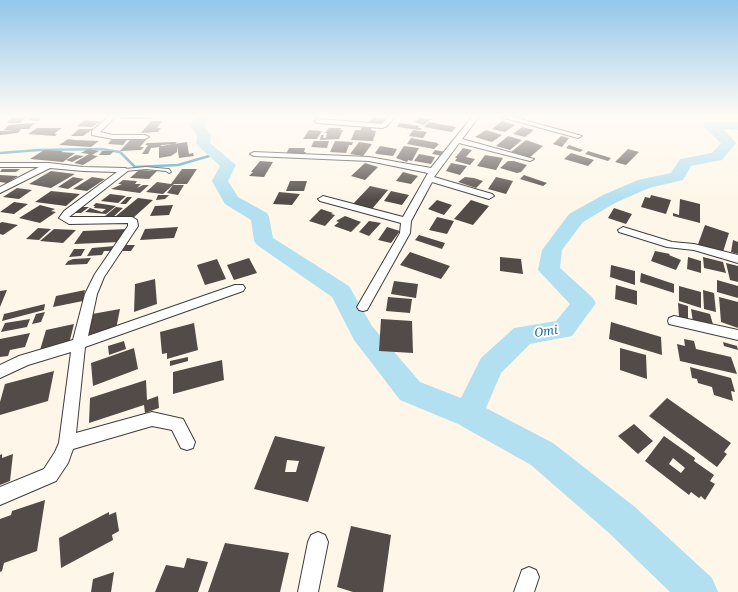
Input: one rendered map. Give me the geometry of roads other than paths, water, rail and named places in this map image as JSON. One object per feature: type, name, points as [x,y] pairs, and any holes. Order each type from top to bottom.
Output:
[{"type":"street","points":[[363,307],[404,232],[406,221],[431,175],[454,145]]},
{"type":"street","points":[[476,145],[530,159]]},
{"type":"street","points":[[254,154],[369,159],[431,175],[489,196]]},
{"type":"street","points":[[0,165],[49,165],[83,169],[125,170]]},
{"type":"street","points":[[0,190],[49,165]]},
{"type":"street","points":[[0,496],[50,475],[62,457],[67,443],[79,344],[91,294],[99,277],[132,226],[132,220],[69,221],[64,218],[67,213],[125,170]]},
{"type":"street","points":[[323,199],[406,221]]},
{"type":"street","points":[[622,230],[676,245],[694,247],[738,259]]},
{"type":"street","points":[[676,245],[682,252],[680,256]]},
{"type":"street","points":[[0,372],[24,360],[79,344],[239,288]]},
{"type":"street","points":[[674,321],[738,335]]},
{"type":"street","points":[[67,443],[152,419],[178,424],[187,442]]},
{"type":"street","points":[[308,592],[318,542]]},
{"type":"lane","points":[[125,170],[146,168],[168,170],[169,172]]},
{"type":"waterway","points":[[204,145],[228,165],[220,181],[231,200],[260,217],[264,241],[341,292],[363,333],[410,391],[468,414]]},
{"type":"waterway","name":"Omi","points":[[468,414],[491,366],[523,335],[563,329],[584,303],[549,270],[552,250],[576,218],[609,199],[644,184],[677,177],[685,162],[717,157],[728,145]]},
{"type":"waterway","points":[[0,153],[38,150],[101,149],[120,152],[135,167],[178,165],[216,154]]},
{"type":"waterway","name":"Omi","points":[[468,414],[542,454],[622,520],[698,592]]}]
